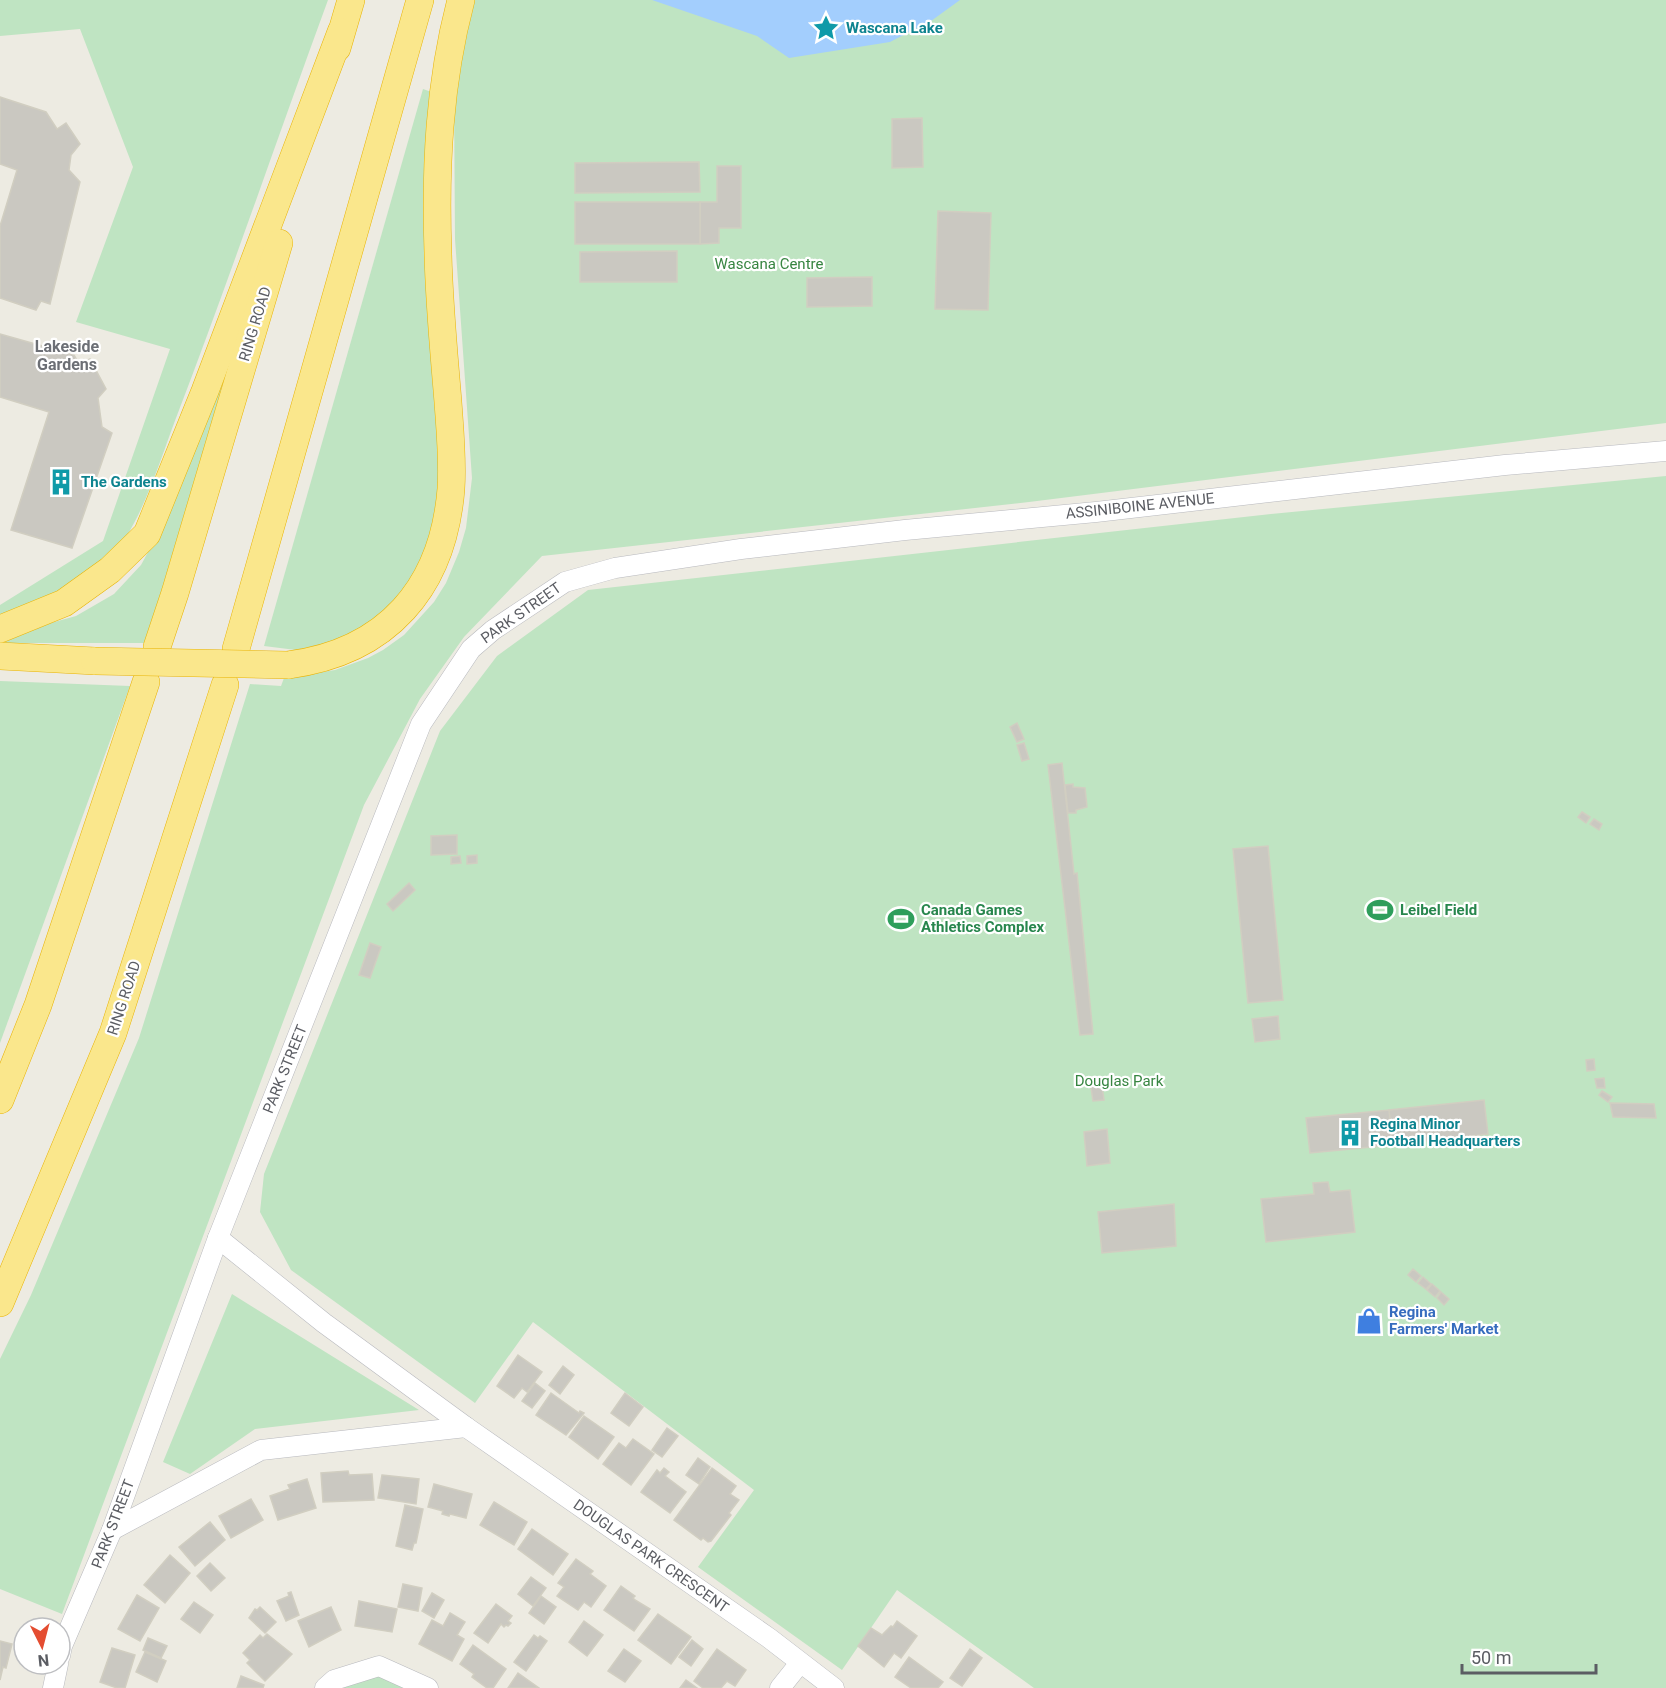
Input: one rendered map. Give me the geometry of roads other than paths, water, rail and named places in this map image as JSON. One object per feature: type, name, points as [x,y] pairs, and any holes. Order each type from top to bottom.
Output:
[{"type":"highway","name":"RING ROAD","points":[[157,647],[351,0]]},
{"type":"highway","points":[[236,649],[420,0]]},
{"type":"highway","points":[[0,656],[95,661],[288,665],[334,656],[362,643],[403,612],[416,593],[439,549],[451,488],[438,254],[438,145],[442,87],[461,0]]},
{"type":"highway","points":[[0,629],[64,603],[110,570],[147,534],[205,391],[341,32]]},
{"type":"highway","points":[[0,1100],[38,1005],[146,682]]},
{"type":"highway","name":"RING ROAD","points":[[0,1303],[113,1033],[225,685]]},
{"type":"street","name":"ASSINIBOINE AVENUE","points":[[615,568],[741,549],[905,530],[1096,512],[1505,465],[1666,451]]},
{"type":"street","name":"PARK STREET","points":[[72,1623],[112,1530],[218,1238],[421,724],[471,649],[494,630],[565,582],[615,568]]},
{"type":"street","name":"DOUGLAS PARK CRESCENT","points":[[218,1238],[324,1323],[466,1427],[759,1632],[834,1688]]},
{"type":"street","points":[[112,1530],[261,1450],[466,1427]]},
{"type":"street","points":[[780,1688],[800,1663]]},
{"type":"street","points":[[325,1688],[334,1680],[379,1666],[428,1688]]},
{"type":"water","name":"Wascana Lake","points":[[652,0],[960,0],[931,21],[890,42],[789,58],[757,36]]},
{"type":"place","name":"Wascana Lake","points":[[826,28]]},
{"type":"place","name":"The Gardens","points":[[61,482]]},
{"type":"place","name":"Leibel Field","points":[[1380,910]]},
{"type":"place","name":"Canada Games Athletics Complex","points":[[901,919]]},
{"type":"place","name":"Regina Minor Football Headquarters","points":[[1350,1133]]},
{"type":"place","name":"Regina Farmers' Market","points":[[1369,1321]]},
{"type":"district","name":"Lakeside Gardens","points":[[67,355]]},
{"type":"park label","name":"Wascana Centre","points":[[769,264]]},
{"type":"park label","name":"Douglas Park","points":[[1119,1081]]}]
